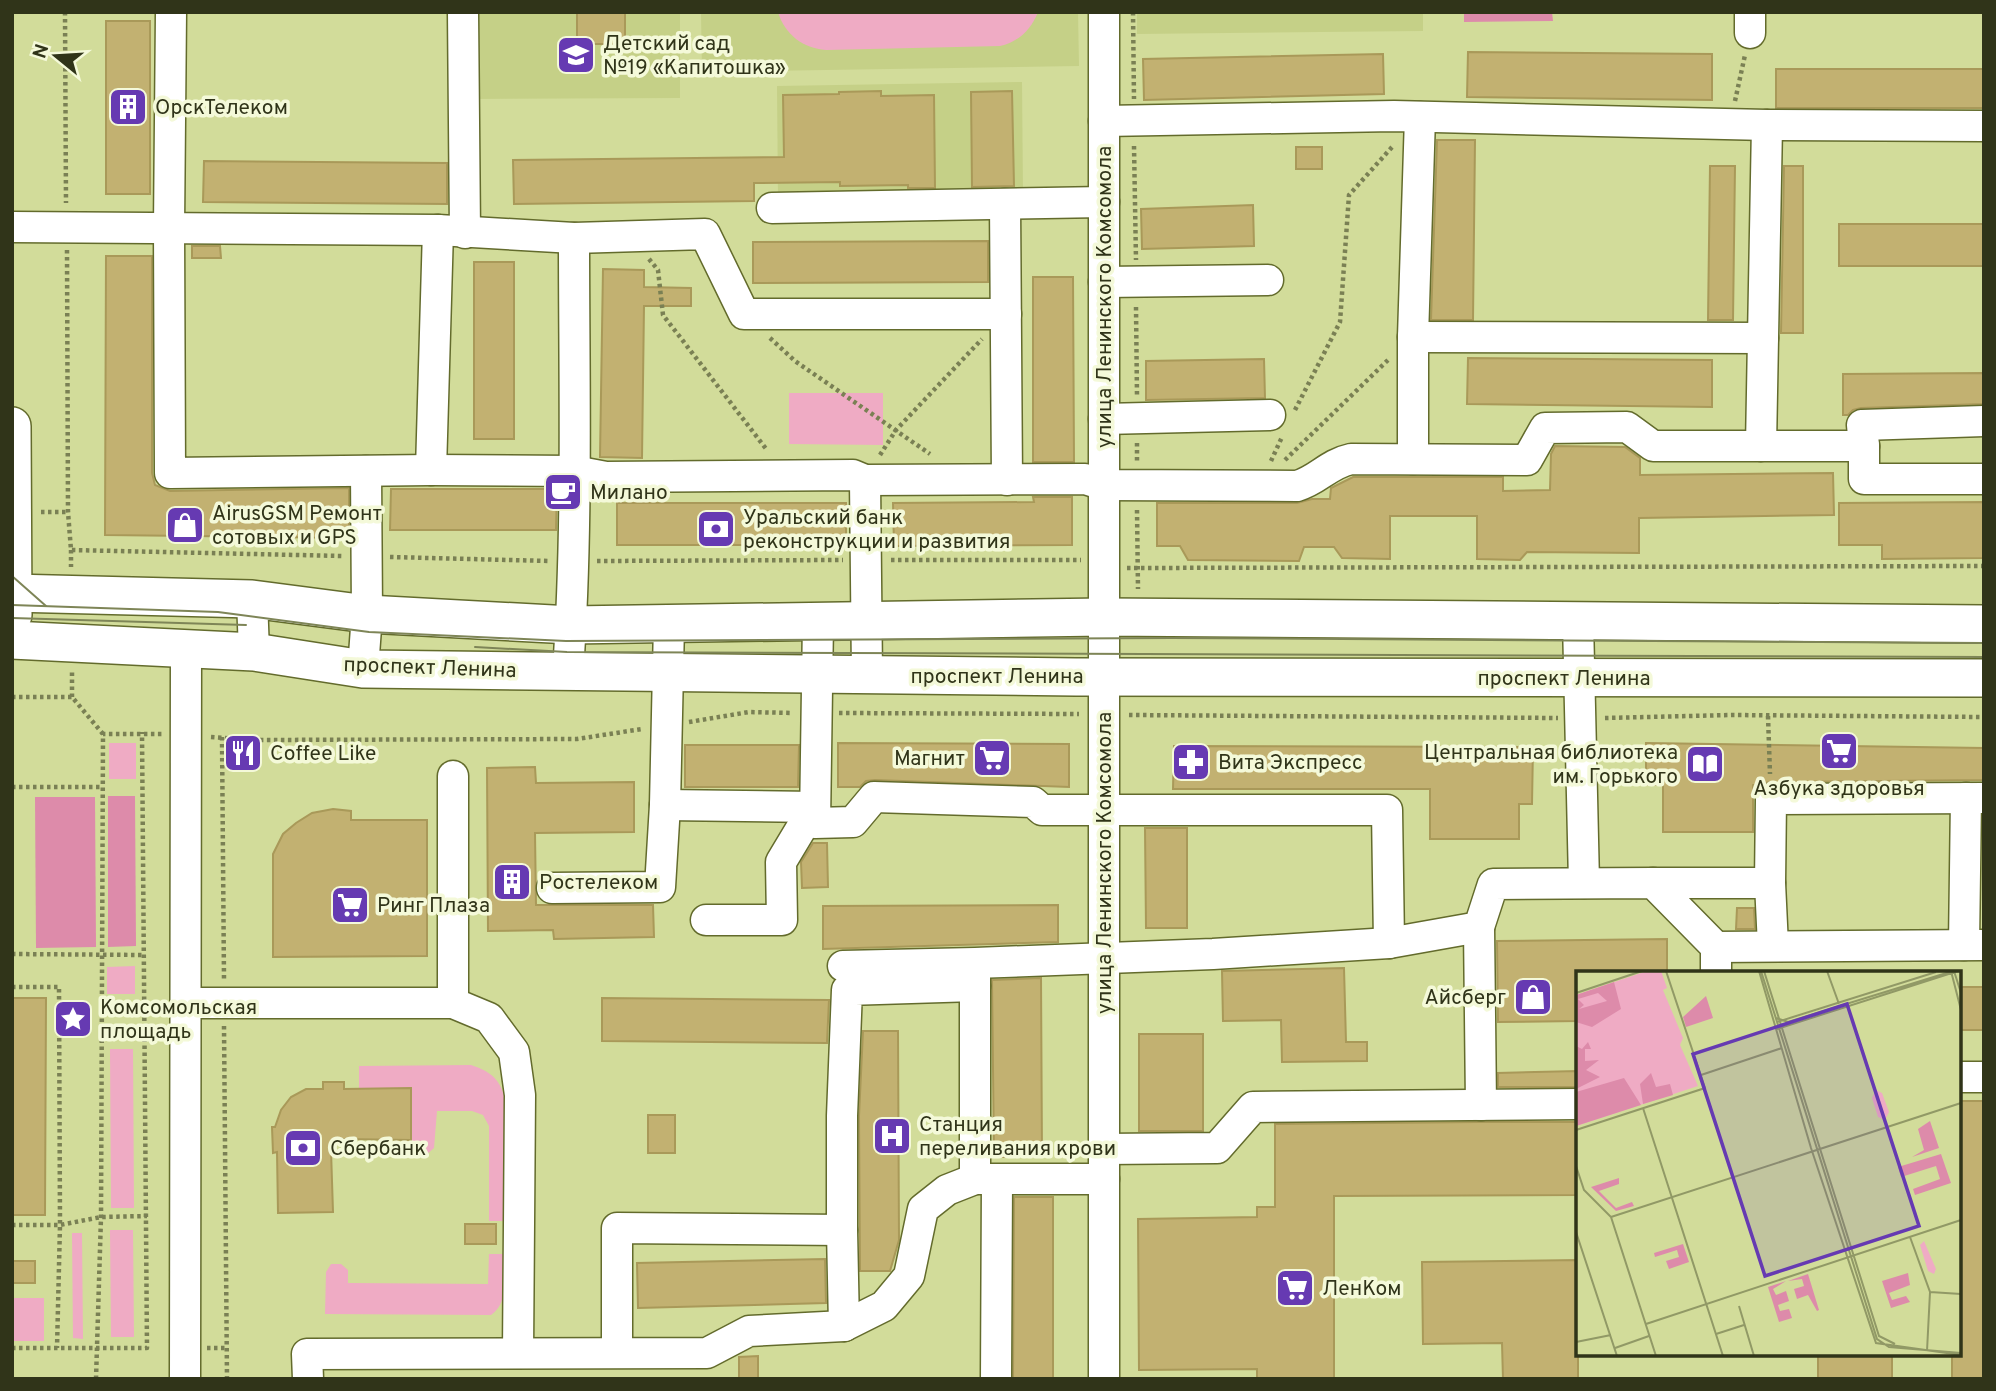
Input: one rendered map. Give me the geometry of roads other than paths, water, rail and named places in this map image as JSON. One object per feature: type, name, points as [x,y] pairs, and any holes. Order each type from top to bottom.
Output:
[{"type":"main road","points":[[12,426],[13,640]]},
{"type":"main road","points":[[13,593],[251,599],[367,614],[571,625],[1121,617],[1984,624]]},
{"type":"main road","name":"проспект Ленина","points":[[13,640],[254,652],[363,669],[1120,677],[1984,678]]},
{"type":"street","points":[[171,12],[170,473],[574,471],[606,477],[853,475],[865,480],[1084,480],[1104,485],[1297,486],[1313,479],[1331,465],[1351,458],[1527,460],[1545,428],[1627,426],[1653,446],[1864,446]]},
{"type":"street","points":[[431,470],[452,232],[463,12]]},
{"type":"street","name":"улица Ленинского Комсомола","points":[[1104,12],[1104,568],[1121,617],[1120,677],[1104,810],[1104,1379]]},
{"type":"street","points":[[1413,459],[1413,337],[1420,117]]},
{"type":"street","points":[[1104,121],[1420,117],[1767,125],[1984,126]]},
{"type":"street","points":[[1761,446],[1767,125]]},
{"type":"street","points":[[772,208],[1104,202]]},
{"type":"street","points":[[1005,204],[1007,480]]},
{"type":"street","points":[[12,226],[452,232],[574,238],[705,234],[744,314],[1006,314]]},
{"type":"street","points":[[568,671],[574,471],[574,238]]},
{"type":"street","points":[[1104,282],[1268,280]]},
{"type":"street","points":[[1413,337],[1763,338]]},
{"type":"street","points":[[1104,419],[1283,419]]},
{"type":"street","points":[[1984,421],[1862,425],[1864,479],[1984,479]]},
{"type":"street","points":[[363,669],[368,557],[366,471]]},
{"type":"street","points":[[865,480],[867,675]]},
{"type":"street","points":[[251,599],[254,652]]},
{"type":"street","points":[[818,621],[815,823],[853,822],[874,797],[1033,802],[1042,810],[1387,810],[1389,943]]},
{"type":"street","points":[[1578,621],[1584,883]]},
{"type":"street","points":[[552,888],[660,887],[665,805],[669,624]]},
{"type":"street","points":[[186,648],[186,1379]]},
{"type":"street","points":[[453,776],[453,1003]]},
{"type":"street","points":[[1653,883],[1716,960],[1773,946],[1974,945],[1975,798],[1771,799],[1770,883],[1773,946]]},
{"type":"street","points":[[665,805],[814,807]]},
{"type":"street","points":[[706,920],[782,920],[781,862],[814,807]]},
{"type":"street","points":[[1481,1105],[1479,927],[1493,884],[1770,883]]},
{"type":"street","points":[[844,1326],[842,1116],[847,990],[1104,957],[1213,954],[1389,943],[1479,927]]},
{"type":"street","points":[[843,966],[975,974]]},
{"type":"street","points":[[975,974],[996,1379]]},
{"type":"street","points":[[186,1003],[453,1003],[489,1018],[514,1052],[520,1094],[518,1353]]},
{"type":"street","points":[[1961,1077],[1984,1077]]},
{"type":"street","points":[[1104,1149],[1217,1148],[1253,1107],[1576,1104]]},
{"type":"street","points":[[308,1379],[307,1354],[617,1352],[707,1366],[749,1331],[844,1326],[884,1307],[909,1276],[923,1209],[947,1190],[986,1179],[1104,1179]]},
{"type":"street","points":[[617,1352],[617,1228],[842,1230]]},
{"type":"tram line","points":[[12,576],[46,606]]},
{"type":"tram line","points":[[12,605],[218,612],[369,632],[566,641],[1172,638],[1984,643]]},
{"type":"tram line","points":[[12,618],[246,625]]},
{"type":"tram line","points":[[475,647],[567,652],[1984,657]]},
{"type":"place","name":"Детский сад №19 «Капитошка»","points":[[576,55]]},
{"type":"place","name":"ОрскТелеком","points":[[128,107]]},
{"type":"place","name":"Милано","points":[[563,492]]},
{"type":"place","name":"AirusGSM Ремонт сотовых и GPS","points":[[185,525]]},
{"type":"place","name":"Уральский банк реконструкции и развития","points":[[716,529]]},
{"type":"place","name":"Азбука здоровья","points":[[1839,751]]},
{"type":"place","name":"Coffee Like","points":[[243,753]]},
{"type":"place","name":"Магнит","points":[[992,758]]},
{"type":"place","name":"Вита Экспресс","points":[[1191,762]]},
{"type":"place","name":"Центральная библиотека им. Горького","points":[[1705,764]]},
{"type":"place","name":"Ростелеком","points":[[512,882]]},
{"type":"place","name":"Ринг Плаза","points":[[350,905]]},
{"type":"place","name":"Айсберг","points":[[1533,997]]},
{"type":"place","name":"Комсомольская площадь","points":[[73,1019]]},
{"type":"place","name":"Станция переливания крови","points":[[892,1136]]},
{"type":"place","name":"Сбербанк","points":[[303,1148]]},
{"type":"place","name":"ЛенКом","points":[[1295,1288]]}]
